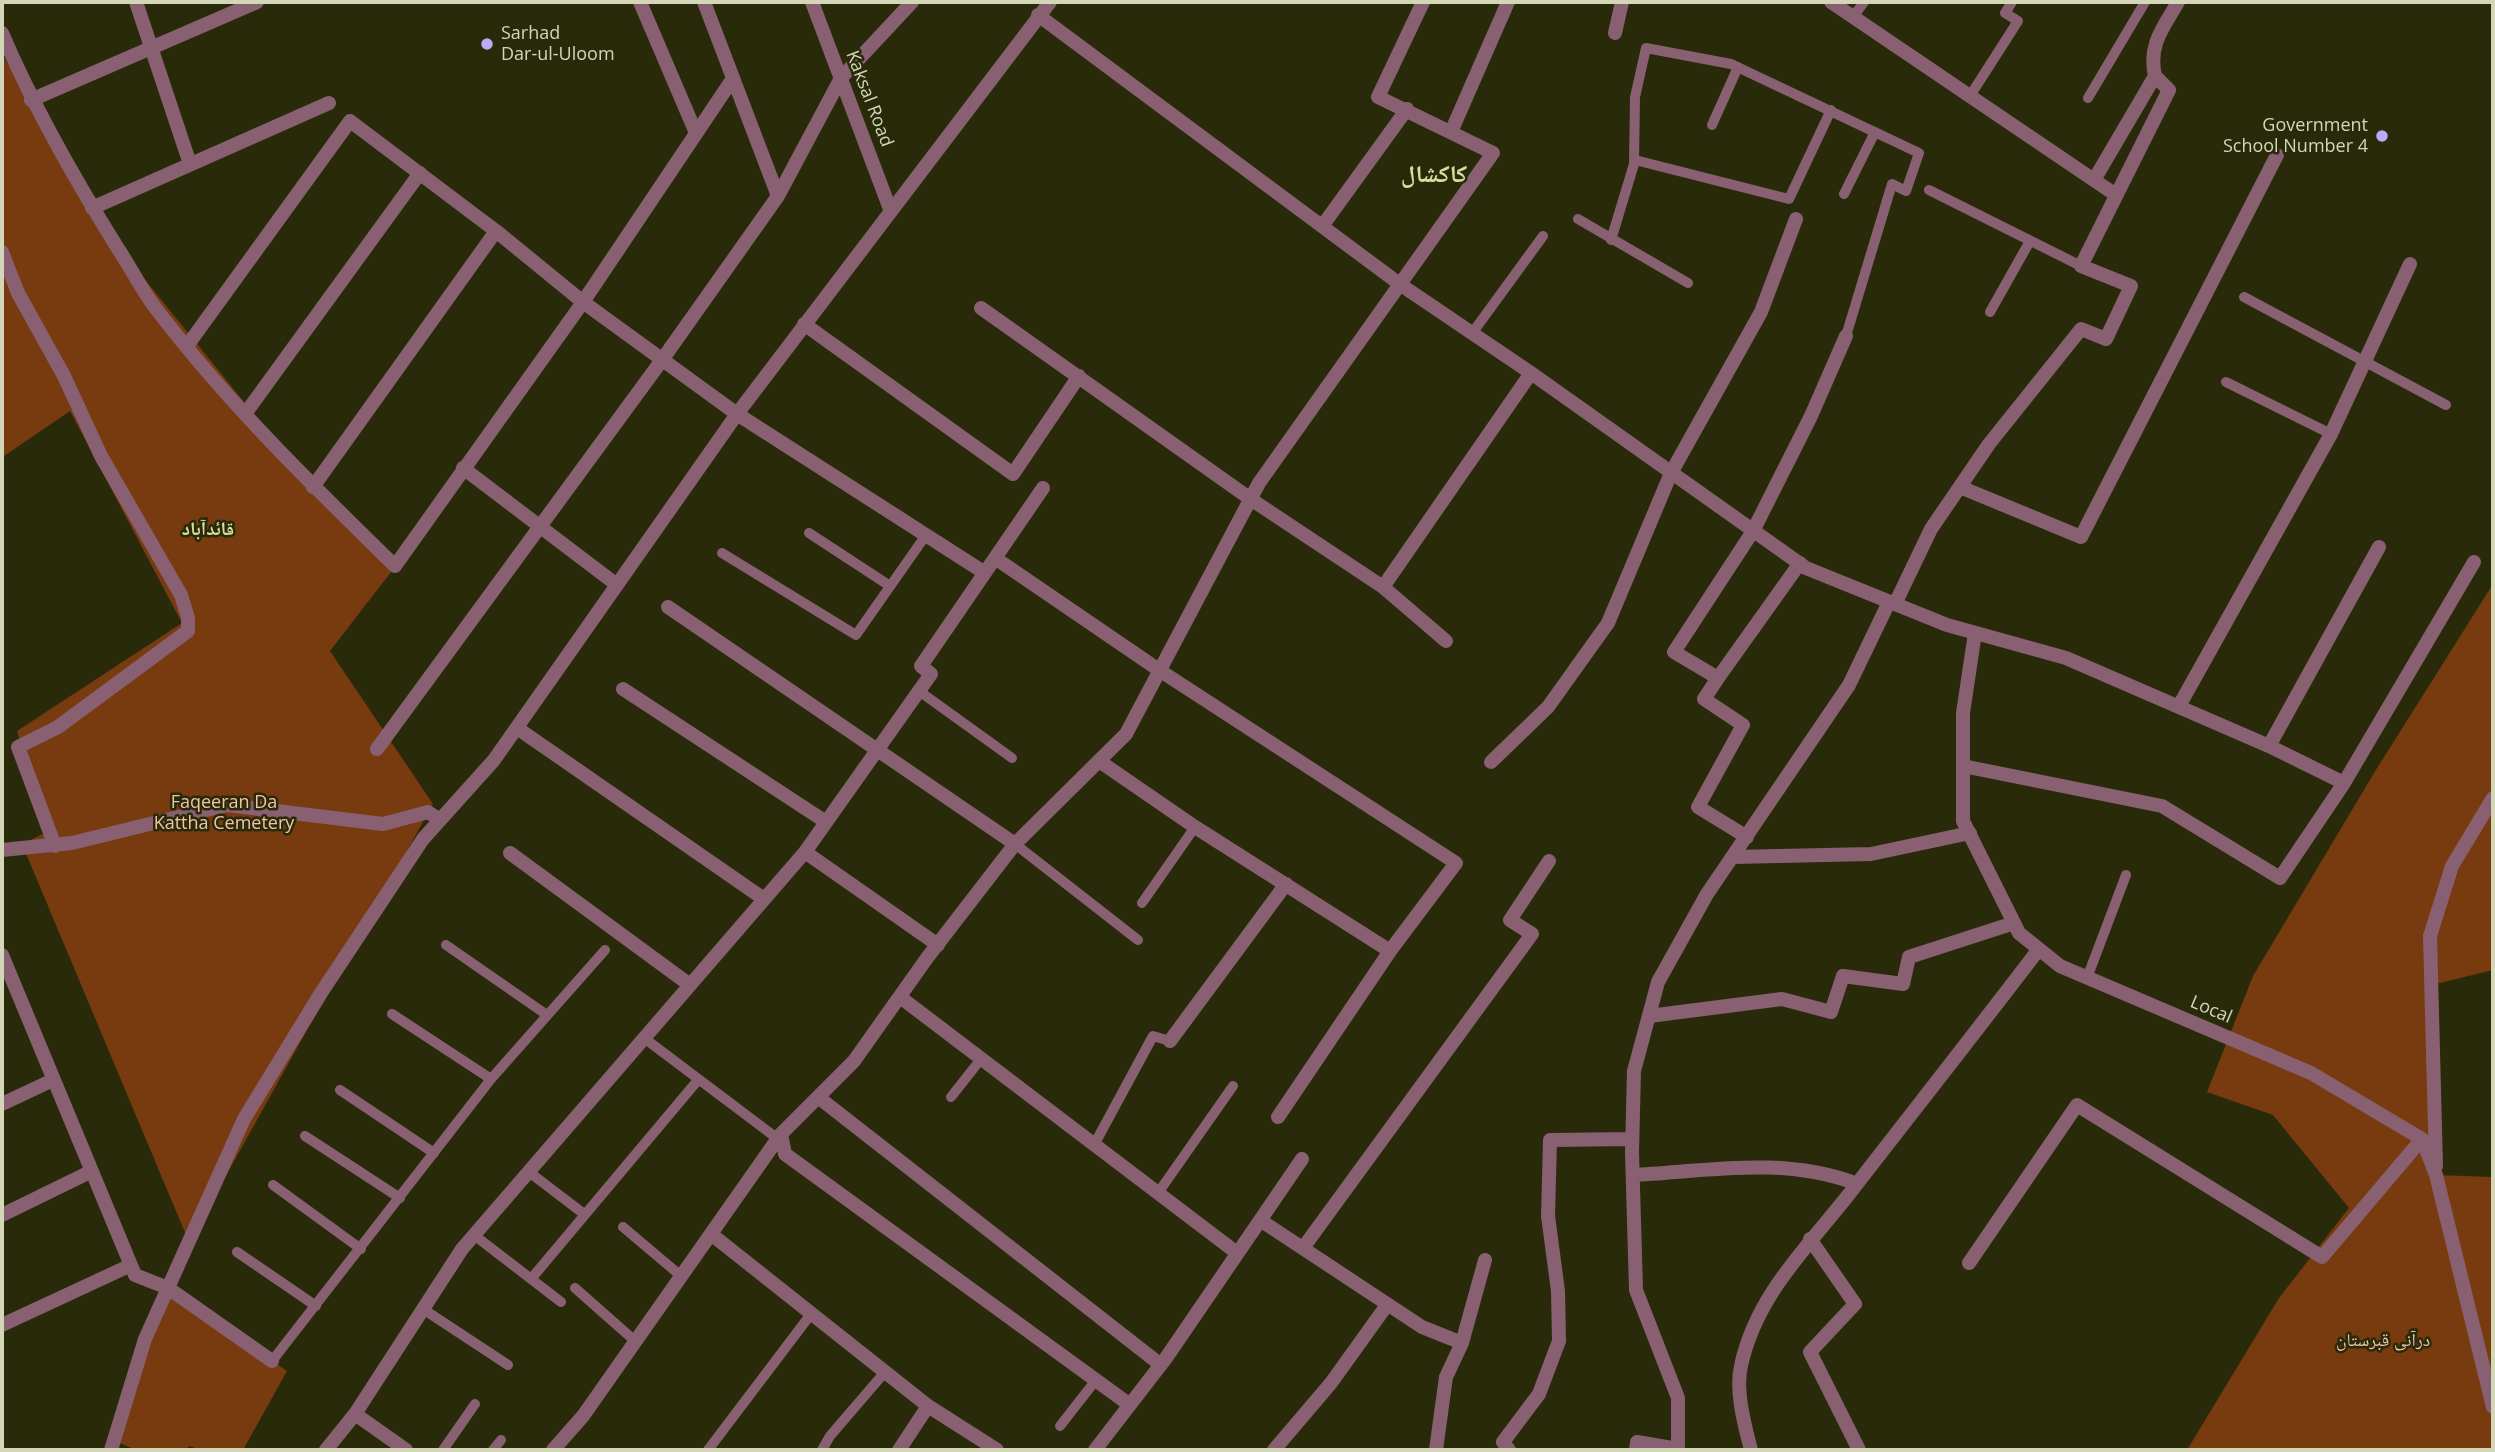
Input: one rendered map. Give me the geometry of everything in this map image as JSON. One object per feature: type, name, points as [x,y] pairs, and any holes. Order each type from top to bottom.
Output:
[{"type":"street","points":[[136,2],[190,164]]},
{"type":"street","points":[[31,100],[257,2]]},
{"type":"street","points":[[640,2],[696,133]]},
{"type":"street","points":[[704,2],[778,196]]},
{"type":"street","name":"Kaksal Road","points":[[812,2],[890,209]]},
{"type":"street","points":[[377,749],[662,360],[778,196],[841,78],[912,2]]},
{"type":"street","points":[[111,1450],[145,1339],[244,1119],[321,993],[424,839],[494,760],[737,414],[890,209],[1050,2]]},
{"type":"street","points":[[553,1450],[583,1416],[780,1137],[854,1061],[1016,844],[1126,734],[1259,483],[1493,153],[1378,97],[1423,2]]},
{"type":"street","points":[[1451,132],[1508,2]]},
{"type":"street","points":[[1615,33],[1622,2]]},
{"type":"street","points":[[1830,2],[2116,195]]},
{"type":"street","points":[[1636,1450],[1637,1442],[1678,1449],[1678,1398],[1636,1290],[1632,1139],[1634,1070],[1658,982],[1707,894],[1849,685],[1931,529],[1989,444],[2081,329],[2106,340],[2131,286],[2081,266],[2169,90],[2155,76],[2152,62],[2154,46],[2178,2]]},
{"type":"street","points":[[1038,15],[1401,285],[1473,332],[1800,563],[1892,603],[1975,633],[2066,659],[2269,746],[2344,783]]},
{"type":"street","points":[[2,33],[31,100],[92,208],[156,309],[245,414],[313,487],[396,566],[583,302],[732,80]]},
{"type":"street","points":[[2094,180],[2155,76]]},
{"type":"street","points":[[92,208],[329,103]]},
{"type":"street","points":[[1323,225],[1407,109]]},
{"type":"street","points":[[187,346],[350,121],[496,231],[583,302],[737,414],[985,573]]},
{"type":"street","points":[[1960,486],[2081,537],[2277,155]]},
{"type":"street","points":[[245,414],[420,173]]},
{"type":"street","points":[[1491,762],[1548,707],[1608,623],[1671,473],[1761,312],[1796,219]]},
{"type":"street","points":[[313,487],[496,231]]},
{"type":"street","points":[[2,252],[18,293],[64,376],[101,456],[181,594],[188,618],[188,631],[58,727],[18,747],[55,846]]},
{"type":"street","points":[[2179,706],[2330,435],[2410,264]]},
{"type":"street","points":[[981,308],[1252,500],[1383,587],[1446,641]]},
{"type":"street","points":[[804,324],[1013,474],[1079,376]]},
{"type":"street","points":[[1717,678],[1674,652],[1753,531],[1811,416],[1846,336]]},
{"type":"street","points":[[1383,587],[1531,373]]},
{"type":"street","points":[[463,468],[617,585]]},
{"type":"street","points":[[326,1450],[355,1414],[474,1236],[805,852],[931,674],[921,666],[1043,488]]},
{"type":"street","points":[[2269,746],[2379,547]]},
{"type":"street","points":[[995,558],[1159,670],[1456,863],[1390,951],[1278,1117]]},
{"type":"street","points":[[1964,766],[2162,806],[2280,878],[2344,783],[2474,562]]},
{"type":"street","points":[[1747,837],[1698,807],[1743,725],[1704,699],[1800,563]]},
{"type":"street","points":[[668,607],[1016,844]]},
{"type":"street","name":"Local","points":[[1975,633],[1964,713],[1964,821],[2019,933],[2060,966],[2311,1073],[2422,1139]]},
{"type":"street","points":[[623,689],[826,822]]},
{"type":"street","points":[[517,728],[764,899]]},
{"type":"street","points":[[1099,761],[1195,827],[1390,951]]},
{"type":"street","points":[[2436,1175],[2430,936],[2452,866],[2493,798]]},
{"type":"street","points":[[2,850],[55,846],[227,805],[383,824],[428,812],[440,820]]},
{"type":"street","points":[[1733,857],[1871,854],[1970,833]]},
{"type":"street","points":[[805,852],[938,945]]},
{"type":"street","points":[[510,853],[690,985]]},
{"type":"street","points":[[1303,1248],[1532,934],[1510,920],[1549,861]]},
{"type":"street","points":[[1170,1041],[1286,884]]},
{"type":"street","points":[[1649,1016],[1782,999],[1831,1012],[1843,976],[1903,984],[1909,957],[2014,923]]},
{"type":"street","points":[[1751,1450],[1743,1421],[1740,1369],[1757,1316],[1810,1239],[1857,1184],[2039,949]]},
{"type":"street","points":[[2,955],[5,971],[135,1275],[169,1287],[272,1361]]},
{"type":"street","points":[[900,997],[1237,1253]]},
{"type":"street","points":[[2,1104],[53,1080]]},
{"type":"street","points":[[818,1097],[1161,1365]]},
{"type":"street","points":[[1969,1263],[2077,1105],[2322,1257],[2422,1139],[2436,1175],[2493,1407]]},
{"type":"street","points":[[780,1137],[785,1154],[1130,1405]]},
{"type":"street","points":[[1509,1450],[1503,1442],[1539,1394],[1559,1341],[1558,1291],[1548,1216],[1550,1140],[1632,1139]]},
{"type":"street","points":[[1095,1450],[1161,1365],[1302,1159]]},
{"type":"street","points":[[1633,1175],[1769,1166],[1825,1172],[1857,1184]]},
{"type":"street","points":[[2,1214],[92,1171]]},
{"type":"street","points":[[1260,1220],[1422,1327],[1462,1343]]},
{"type":"street","points":[[711,1234],[928,1406],[997,1450]]},
{"type":"street","points":[[1810,1239],[1855,1304],[1810,1352],[1859,1450]]},
{"type":"street","points":[[1436,1450],[1446,1377],[1462,1343],[1485,1260]]},
{"type":"street","points":[[2,1325],[130,1266]]},
{"type":"street","points":[[1274,1450],[1331,1383],[1387,1305]]},
{"type":"street","points":[[899,1450],[928,1406]]},
{"type":"street","points":[[355,1414],[406,1450]]},
{"type":"lane","points":[[1853,17],[1864,2]]},
{"type":"lane","points":[[1970,96],[2018,21],[2004,13],[2012,2]]},
{"type":"lane","points":[[2088,98],[2146,2]]},
{"type":"lane","points":[[1611,240],[1634,160],[1635,97],[1646,48],[1738,67],[1919,153],[1906,191],[1892,184],[1846,336]]},
{"type":"lane","points":[[1712,125],[1738,67]]},
{"type":"lane","points":[[1634,160],[1789,199],[1831,110]]},
{"type":"lane","points":[[1844,194],[1875,132]]},
{"type":"lane","points":[[1928,190],[2081,266]]},
{"type":"lane","points":[[1578,219],[1688,283]]},
{"type":"lane","points":[[1473,332],[1544,236]]},
{"type":"lane","points":[[1990,312],[2030,241]]},
{"type":"lane","points":[[2244,297],[2446,405]]},
{"type":"lane","points":[[2226,382],[2330,435]]},
{"type":"lane","points":[[809,533],[890,586]]},
{"type":"lane","points":[[722,553],[856,635],[926,535]]},
{"type":"lane","points":[[919,691],[1012,758]]},
{"type":"lane","points":[[1142,903],[1195,827]]},
{"type":"lane","points":[[1016,844],[1138,940]]},
{"type":"lane","points":[[2087,978],[2126,875]]},
{"type":"lane","points":[[446,945],[547,1015]]},
{"type":"lane","points":[[272,1361],[491,1079],[605,950]]},
{"type":"lane","points":[[392,1014],[491,1079]]},
{"type":"lane","points":[[1094,1145],[1153,1035],[1170,1041]]},
{"type":"lane","points":[[644,1038],[698,1080],[780,1137]]},
{"type":"lane","points":[[951,1097],[981,1059]]},
{"type":"lane","points":[[531,1279],[698,1080]]},
{"type":"lane","points":[[1158,1193],[1233,1086]]},
{"type":"lane","points":[[340,1090],[434,1153]]},
{"type":"lane","points":[[305,1136],[400,1198]]},
{"type":"lane","points":[[529,1171],[584,1214]]},
{"type":"lane","points":[[273,1185],[361,1249]]},
{"type":"lane","points":[[623,1227],[681,1276]]},
{"type":"lane","points":[[474,1236],[561,1302]]},
{"type":"lane","points":[[237,1252],[316,1306]]},
{"type":"lane","points":[[575,1287],[635,1341]]},
{"type":"lane","points":[[423,1309],[508,1366]]},
{"type":"lane","points":[[708,1450],[811,1314]]},
{"type":"lane","points":[[822,1450],[830,1436],[885,1372]]},
{"type":"lane","points":[[1060,1426],[1096,1380]]},
{"type":"lane","points":[[443,1450],[475,1404]]},
{"type":"lane","points":[[493,1450],[501,1440]]},
{"type":"green space","name":"Faqeeran Da Kattha Cemetery","points":[[2,54],[116,244],[313,487],[398,563],[330,651],[433,804],[189,1242],[22,844],[49,831],[17,731],[182,623],[70,411],[4,456],[2,452]]},
{"type":"green space","name":"درآنی قبرستان","points":[[2493,584],[2493,970],[2432,985],[2436,1175],[2493,1177],[2493,1450],[2187,1450],[2279,1298],[2349,1208],[2273,1115],[2207,1092],[2253,976],[2374,773]]},
{"type":"green space","points":[[168,1288],[287,1371],[243,1450],[201,1450],[189,1446],[186,1450],[136,1450],[113,1440]]},
{"type":"place","name":"Sarhad Dar-ul-Uloom","points":[[487,44]]},
{"type":"place","name":"Government School Number 4","points":[[2382,136]]},
{"type":"district","name":"کاکشال","points":[[1434,175]]},
{"type":"district","name":"قائدآباد","points":[[208,530]]}]
